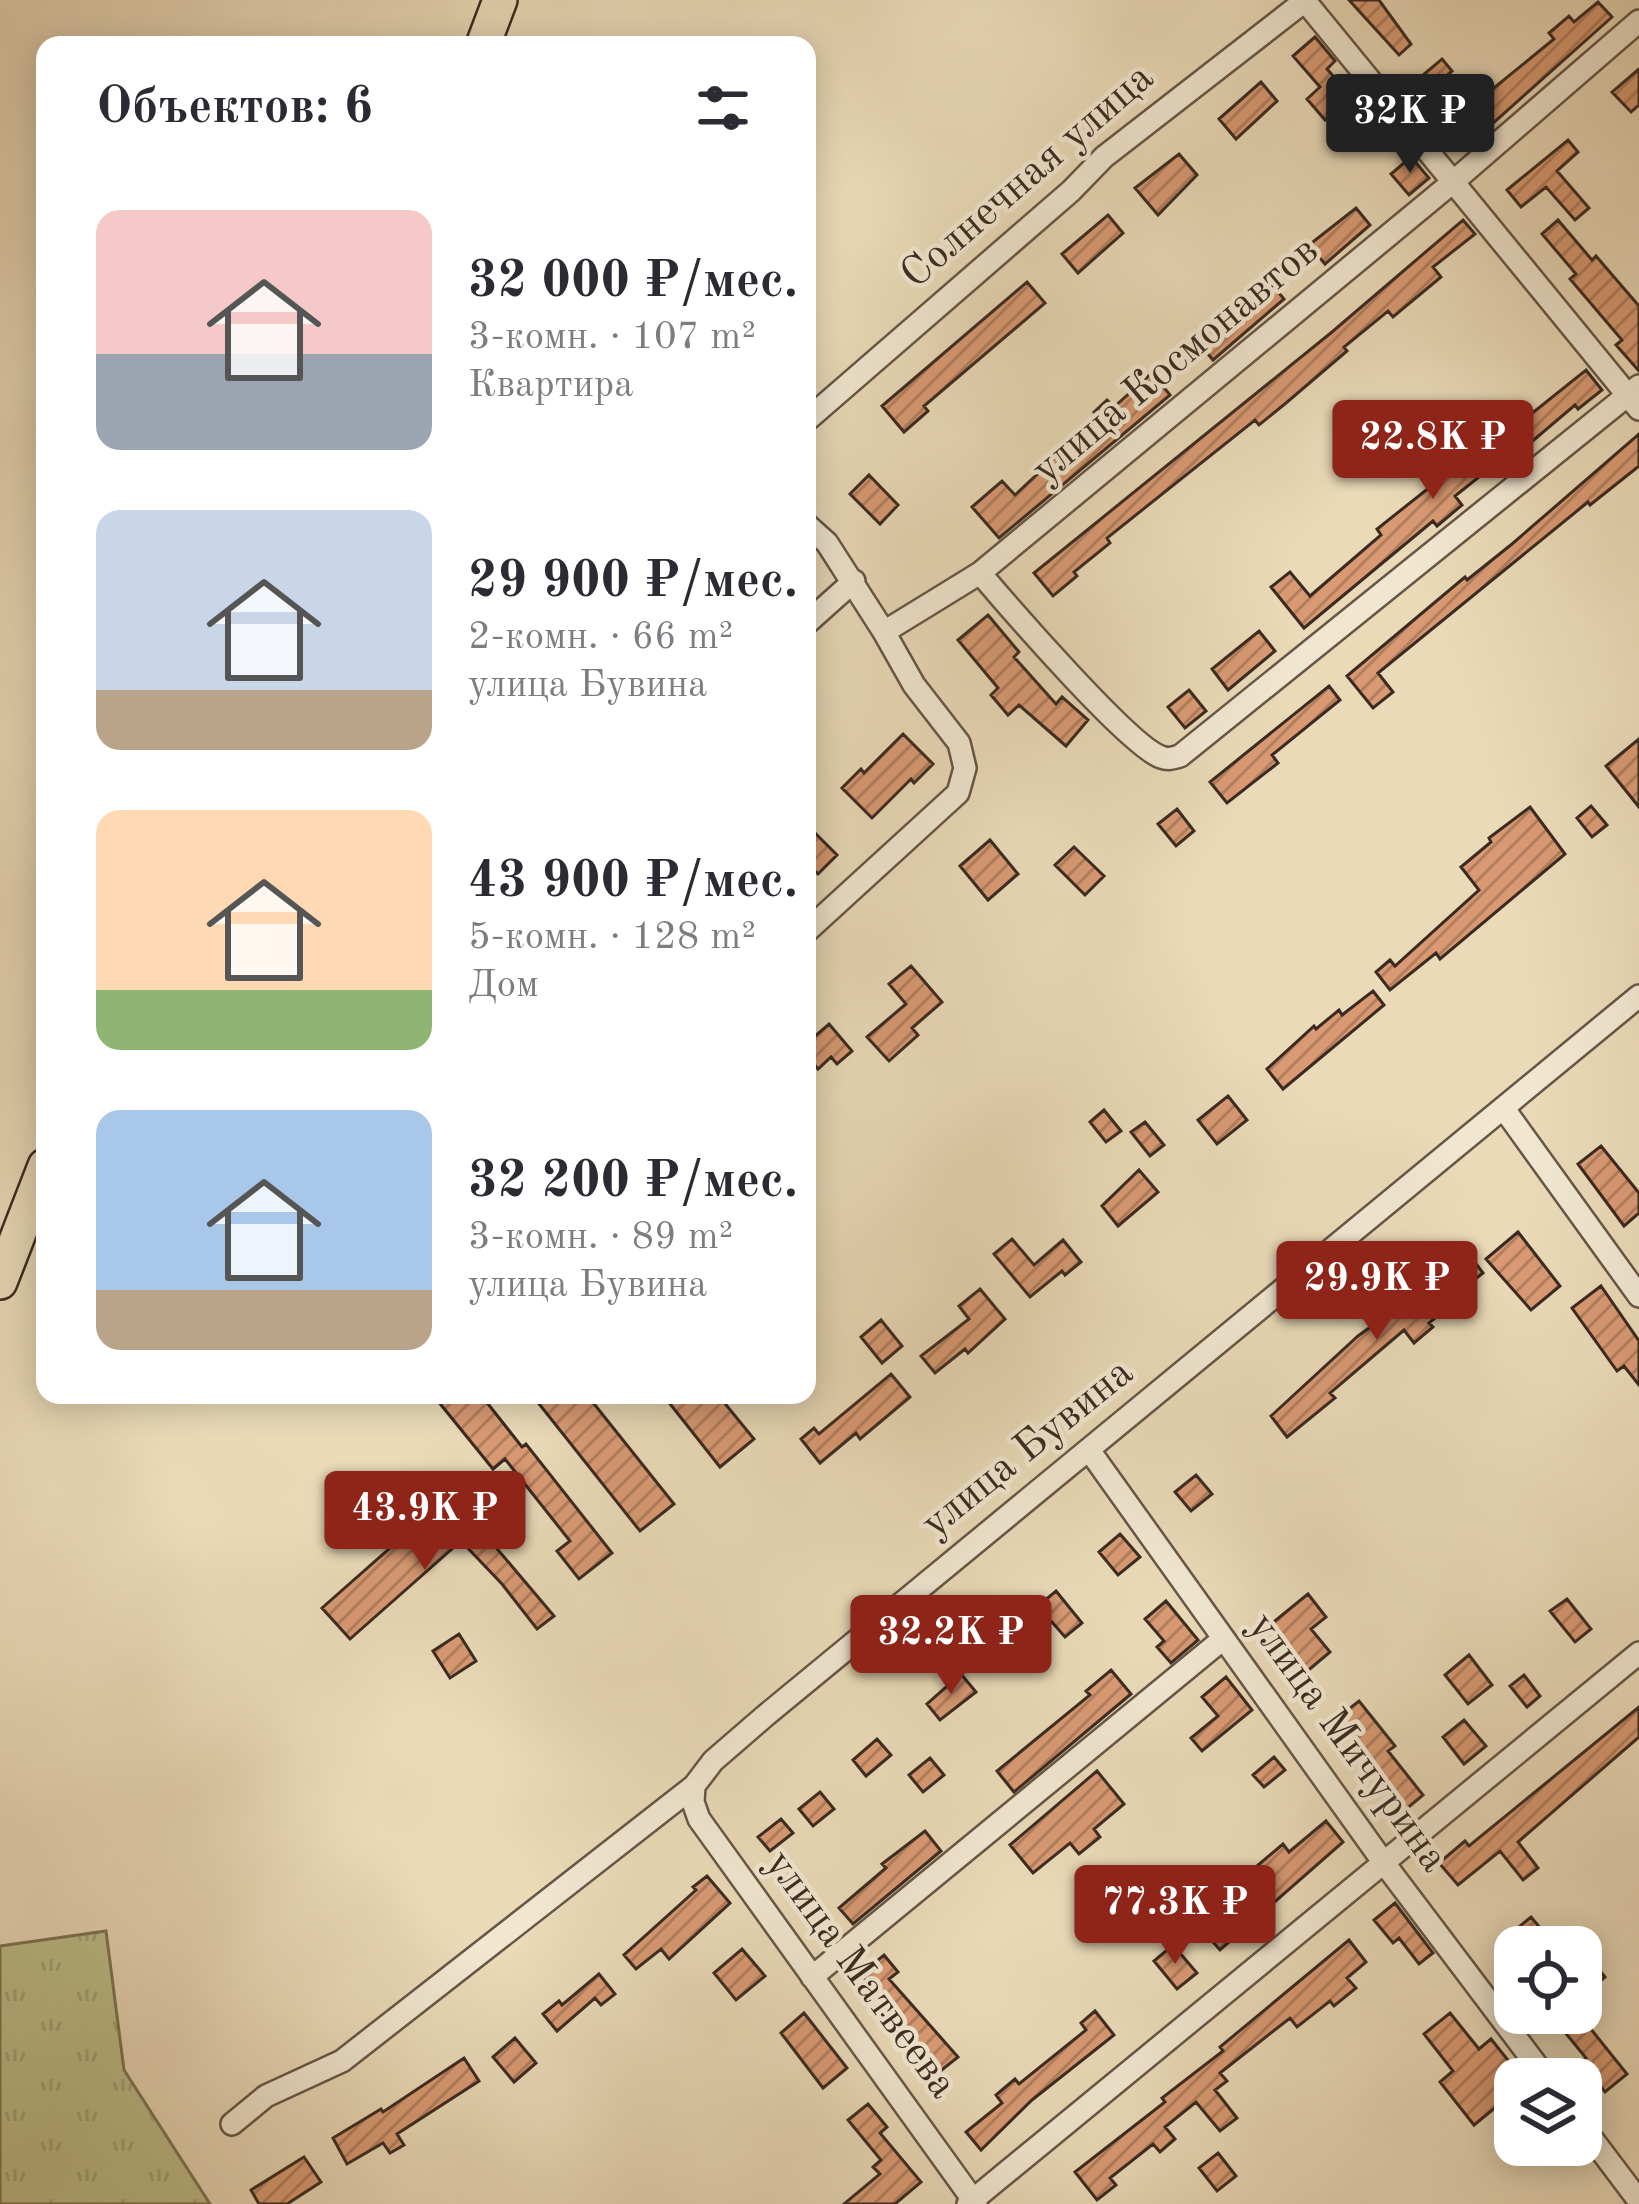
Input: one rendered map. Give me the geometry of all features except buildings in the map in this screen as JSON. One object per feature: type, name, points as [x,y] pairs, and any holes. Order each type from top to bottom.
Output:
[{"type":"main road","points":[[486,36],[500,0]]},
{"type":"main road","points":[[0,1282],[36,1189]]},
{"type":"street","points":[[980,573],[1113,716],[1158,757],[1180,756],[1635,397],[1305,0]]},
{"type":"street","name":"Солнечная улица","points":[[816,412],[1104,157],[1305,0]]},
{"type":"street","name":"улица Космонавтов","points":[[884,632],[980,573],[1453,182],[1639,21]]},
{"type":"street","points":[[816,533],[854,581],[914,685],[958,743],[965,768],[958,793],[816,923]]},
{"type":"street","points":[[816,615],[854,581]]},
{"type":"street","name":"улица Бувина","points":[[232,2124],[266,2096],[342,2061],[694,1786],[713,1761],[1639,996]]},
{"type":"street","points":[[1504,1108],[1639,1296]]},
{"type":"street","name":"улица Мичурина","points":[[1089,1450],[1384,1863],[1531,2058]]},
{"type":"street","points":[[812,1977],[1223,1640]]},
{"type":"street","points":[[972,2203],[1639,1653]]},
{"type":"street","name":"улица Матвеева","points":[[694,1786],[699,1819],[972,2203]]},
{"type":"street","points":[[1602,2152],[1639,2201]]},
{"type":"green space","points":[[106,1931],[124,2070],[210,2204],[0,2204],[0,1946]]}]
